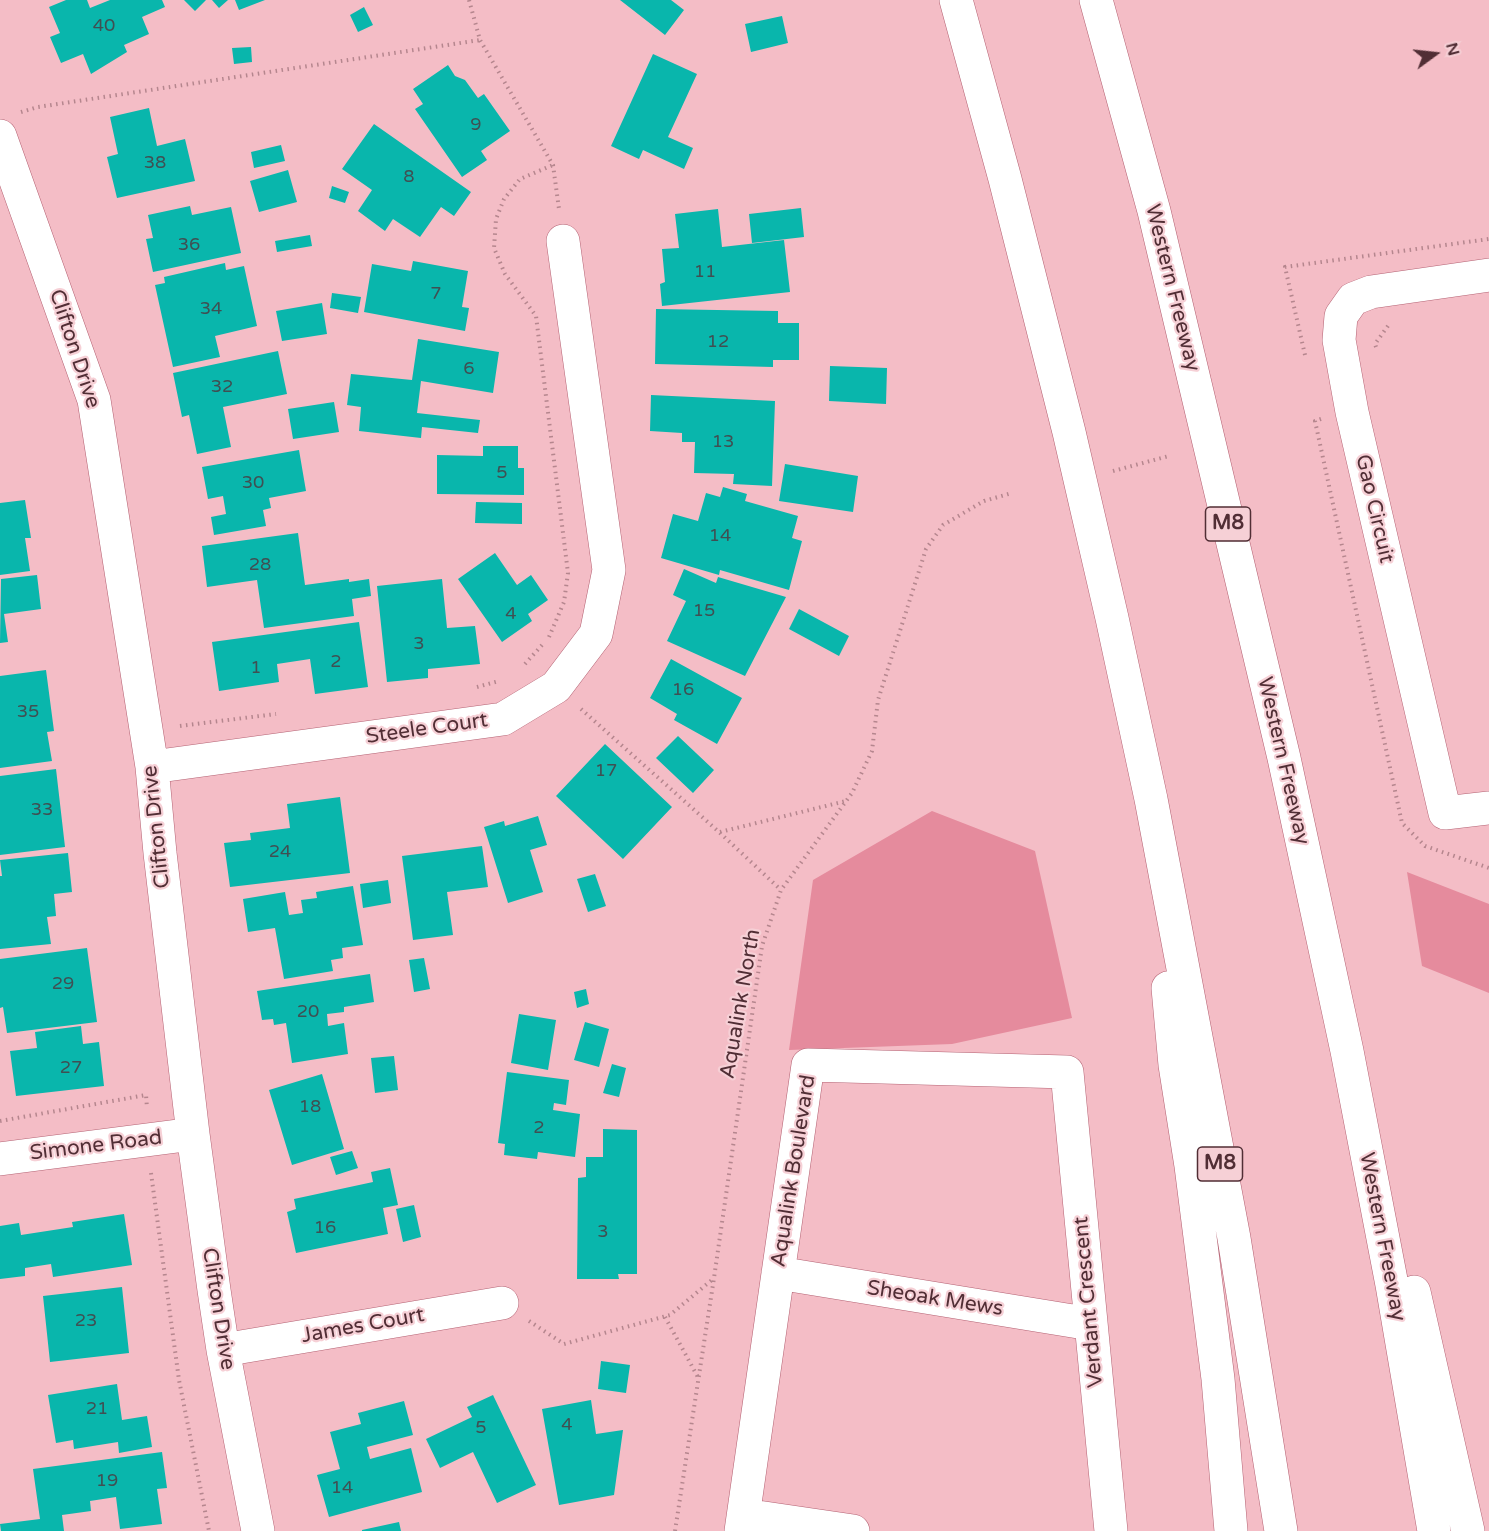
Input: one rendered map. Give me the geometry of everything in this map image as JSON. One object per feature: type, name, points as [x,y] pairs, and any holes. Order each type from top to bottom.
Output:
[{"type":"main road","name":"M8","points":[[956,0],[1008,191],[1069,432],[1151,799],[1234,1238],[1281,1531]]},
{"type":"main road","name":"Western Freeway","points":[[1096,0],[1154,211],[1284,758],[1347,1051],[1392,1285],[1434,1531]]},
{"type":"main road","name":"Clifton Drive","points":[[9,124],[94,400],[152,767],[193,1134],[224,1350],[258,1531]]},
{"type":"main road","name":"Steele Court","points":[[152,767],[503,719],[556,687],[596,634],[609,570],[563,240]]},
{"type":"main road","name":"Gao Circuit","points":[[1489,275],[1371,292],[1353,299],[1341,316],[1339,340],[1352,412],[1445,813],[1489,808]]},
{"type":"main road","points":[[1151,799],[1175,1065],[1191,1166],[1218,1379],[1232,1531]]},
{"type":"main road","points":[[1347,1051],[1412,1284],[1468,1531]]},
{"type":"main road","name":"Aqualink Boulevard","points":[[742,1523],[808,1065],[1067,1072]]},
{"type":"main road","name":"Verdant Crescent","points":[[1067,1072],[1111,1531]]},
{"type":"main road","name":"Simone Road","points":[[0,1159],[193,1134]]},
{"type":"main road","name":"Sheoak Mews","points":[[778,1273],[1091,1324]]},
{"type":"main road","name":"James Court","points":[[224,1350],[502,1303]]},
{"type":"main road","points":[[742,1523],[853,1531]]},
{"type":"path","points":[[469,0],[480,40],[553,165],[563,240]]},
{"type":"path","points":[[9,124],[38,107],[480,40]]},
{"type":"path","points":[[521,667],[549,638],[564,602],[568,573],[536,316],[505,274],[494,248],[496,219],[504,199],[519,179],[553,165]]},
{"type":"path","points":[[1377,354],[1375,344],[1391,322]]},
{"type":"path","points":[[1113,471],[1169,456]]},
{"type":"path","name":"Aqualink North","points":[[675,1531],[762,946],[781,890],[852,792],[872,751],[878,700],[926,549],[943,525],[984,501],[1012,493]]},
{"type":"path","points":[[476,687],[505,679]]},
{"type":"path","points":[[556,687],[781,890]]},
{"type":"path","points":[[146,730],[276,714]]},
{"type":"path","points":[[719,832],[846,801]]},
{"type":"path","points":[[0,1121],[146,1095],[151,1169],[179,1380],[209,1531]]},
{"type":"path","points":[[502,1303],[564,1344],[670,1315],[714,1278]]},
{"type":"path","points":[[665,1317],[699,1379]]},
{"type":"shaded area","points":[[932,811],[1035,851],[1072,1018],[952,1044],[789,1050],[813,880]]},
{"type":"shaded area","points":[[1407,872],[1489,904],[1489,993],[1422,966]]},
{"type":"building","points":[[66,0],[87,0],[90,8],[110,0],[162,0],[165,7],[142,17],[149,34],[124,45],[127,52],[91,74],[83,54],[61,63],[50,37],[60,33],[49,7]]},
{"type":"building","points":[[184,0],[206,0],[195,11]]},
{"type":"building","points":[[212,0],[228,0],[219,8]]},
{"type":"building","points":[[235,0],[265,0],[239,10]]},
{"type":"building","points":[[620,0],[671,0],[684,10],[665,35]]},
{"type":"building","points":[[364,7],[373,25],[358,32],[350,15]]},
{"type":"building","points":[[782,16],[788,43],[751,52],[745,24]]},
{"type":"building","points":[[251,47],[252,62],[234,64],[232,48]]},
{"type":"building","points":[[653,54],[697,74],[668,137],[693,148],[684,169],[643,150],[639,159],[611,146]]},
{"type":"building","points":[[448,65],[455,76],[465,80],[478,98],[484,94],[510,131],[481,151],[487,160],[462,177],[415,109],[423,104],[413,89]]},
{"type":"building","points":[[149,108],[157,146],[185,139],[195,181],[117,198],[107,157],[118,154],[110,117]]},
{"type":"building","points":[[374,124],[471,192],[454,216],[441,207],[420,237],[393,219],[385,231],[358,211],[372,190],[342,169]]},
{"type":"building","points":[[281,145],[285,161],[254,168],[251,152]]},
{"type":"building","points":[[288,170],[297,202],[259,212],[250,181]]},
{"type":"building","points":[[332,186],[349,192],[345,203],[329,198]]},
{"type":"building","points":[[190,206],[192,215],[231,207],[241,253],[153,272],[146,239],[153,238],[148,215]]},
{"type":"building","points":[[801,208],[804,237],[752,243],[749,214]]},
{"type":"building","points":[[718,209],[722,247],[784,240],[790,292],[662,306],[660,284],[665,282],[662,249],[679,248],[675,214]]},
{"type":"building","points":[[310,235],[312,246],[277,252],[275,241]]},
{"type":"building","points":[[413,261],[468,271],[462,307],[469,308],[465,331],[364,312],[372,264],[411,271]]},
{"type":"building","points":[[225,263],[226,270],[244,266],[257,326],[215,336],[220,357],[173,367],[155,285],[165,283],[164,277]]},
{"type":"building","points":[[332,293],[361,297],[358,313],[330,308]]},
{"type":"building","points":[[322,303],[327,334],[282,341],[276,311]]},
{"type":"building","points":[[656,309],[778,311],[778,323],[799,323],[799,360],[773,360],[773,367],[655,364]]},
{"type":"building","points":[[418,339],[499,352],[493,393],[421,381],[417,413],[480,420],[478,433],[422,427],[421,438],[359,431],[361,407],[347,405],[351,374],[412,380]]},
{"type":"building","points":[[278,351],[287,394],[223,407],[231,447],[197,454],[189,415],[182,417],[173,373]]},
{"type":"building","points":[[830,366],[887,368],[886,404],[829,401]]},
{"type":"building","points":[[651,395],[775,401],[772,486],[733,484],[734,474],[694,473],[695,442],[682,442],[682,433],[650,431]]},
{"type":"building","points":[[334,402],[339,432],[293,439],[288,409]]},
{"type":"building","points":[[483,446],[518,446],[518,468],[524,468],[524,495],[437,494],[437,455],[483,456]]},
{"type":"building","points":[[299,450],[306,491],[269,498],[271,508],[263,510],[266,526],[214,535],[211,517],[226,514],[223,496],[208,499],[202,467]]},
{"type":"building","points":[[785,464],[858,476],[853,512],[779,501]]},
{"type":"building","points":[[723,487],[747,494],[745,501],[798,516],[792,538],[802,541],[789,590],[720,570],[719,575],[661,558],[673,514],[698,521],[706,493],[720,497]]},
{"type":"building","points":[[25,500],[31,538],[25,538],[30,571],[0,575],[0,503]]},
{"type":"building","points":[[476,502],[522,503],[522,524],[475,523]]},
{"type":"building","points":[[298,533],[305,585],[349,579],[349,582],[369,579],[371,596],[352,599],[354,616],[264,628],[257,580],[207,587],[202,546]]},
{"type":"building","points":[[495,553],[517,585],[531,575],[548,600],[528,614],[532,621],[502,642],[458,579]]},
{"type":"building","points":[[684,569],[716,583],[718,577],[786,597],[745,676],[667,641],[686,601],[673,595]]},
{"type":"building","points":[[37,575],[41,609],[4,614],[8,642],[0,643],[1,579]]},
{"type":"building","points":[[442,579],[447,628],[475,626],[480,664],[428,669],[428,678],[387,682],[377,586]]},
{"type":"building","points":[[799,609],[849,636],[839,656],[789,629]]},
{"type":"building","points":[[359,622],[368,687],[315,694],[310,659],[277,664],[279,682],[219,691],[212,642]]},
{"type":"building","points":[[671,659],[742,698],[717,744],[674,720],[677,714],[650,698]]},
{"type":"building","points":[[46,670],[54,731],[47,732],[52,761],[0,768],[0,676]]},
{"type":"building","points":[[678,736],[714,770],[693,793],[656,758]]},
{"type":"building","points":[[605,744],[672,807],[623,859],[556,796]]},
{"type":"building","points":[[56,769],[65,847],[0,855],[0,776]]},
{"type":"building","points":[[340,797],[350,873],[230,887],[224,843],[251,840],[250,833],[290,828],[287,804]]},
{"type":"building","points":[[538,816],[547,845],[530,850],[543,892],[508,903],[484,827],[504,821],[505,826]]},
{"type":"building","points":[[482,846],[488,887],[447,892],[453,935],[413,940],[402,856]]},
{"type":"building","points":[[68,853],[72,892],[54,894],[56,916],[47,917],[51,944],[0,949],[0,876],[2,876],[0,860]]},
{"type":"building","points":[[595,874],[606,906],[588,912],[577,879]]},
{"type":"building","points":[[388,880],[391,903],[363,908],[360,884]]},
{"type":"building","points":[[353,886],[363,945],[342,948],[343,958],[331,960],[333,971],[284,979],[275,928],[248,932],[243,899],[285,892],[289,915],[303,913],[301,900],[317,898],[316,892]]},
{"type":"building","points":[[87,948],[97,1022],[7,1033],[3,1007],[0,1008],[0,959]]},
{"type":"building","points":[[424,958],[430,989],[414,992],[409,960]]},
{"type":"building","points":[[370,974],[374,1002],[344,1007],[344,1012],[327,1014],[328,1026],[344,1023],[348,1054],[292,1063],[286,1023],[274,1025],[273,1019],[262,1020],[257,991]]},
{"type":"building","points":[[586,989],[589,1004],[577,1008],[574,992]]},
{"type":"building","points":[[519,1014],[556,1020],[548,1070],[511,1063]]},
{"type":"building","points":[[585,1022],[609,1029],[599,1067],[574,1060]]},
{"type":"building","points":[[81,1026],[83,1044],[99,1042],[104,1086],[16,1096],[10,1051],[37,1048],[35,1032]]},
{"type":"building","points":[[394,1056],[398,1090],[375,1093],[371,1058]]},
{"type":"building","points":[[612,1064],[626,1068],[619,1097],[603,1093]]},
{"type":"building","points":[[507,1072],[569,1080],[566,1105],[554,1103],[553,1110],[580,1114],[575,1157],[538,1152],[537,1159],[504,1155],[505,1144],[498,1143]]},
{"type":"building","points":[[322,1074],[344,1149],[292,1165],[269,1090]]},
{"type":"building","points":[[603,1129],[637,1130],[637,1274],[618,1274],[619,1279],[577,1279],[578,1178],[586,1177],[586,1157],[603,1157]]},
{"type":"building","points":[[352,1151],[358,1168],[336,1175],[330,1157]]},
{"type":"building","points":[[390,1168],[398,1205],[383,1208],[388,1234],[296,1253],[287,1212],[296,1209],[294,1199],[373,1182],[371,1172]]},
{"type":"building","points":[[414,1205],[421,1237],[403,1242],[396,1209]]},
{"type":"building","points":[[124,1214],[132,1265],[53,1277],[51,1264],[25,1268],[25,1276],[0,1279],[0,1226],[19,1223],[21,1235],[73,1227],[72,1222]]},
{"type":"building","points":[[122,1287],[129,1353],[50,1362],[43,1296]]},
{"type":"building","points":[[601,1361],[630,1365],[626,1393],[598,1389]]},
{"type":"building","points":[[117,1384],[122,1420],[147,1416],[152,1447],[119,1453],[118,1442],[74,1449],[73,1440],[56,1443],[48,1395]]},
{"type":"building","points":[[493,1395],[536,1485],[497,1503],[473,1452],[440,1468],[426,1439],[472,1417],[467,1407]]},
{"type":"building","points":[[591,1400],[596,1434],[623,1430],[614,1495],[559,1505],[542,1409]]},
{"type":"building","points":[[404,1401],[413,1435],[367,1447],[370,1459],[411,1448],[422,1492],[329,1517],[317,1475],[340,1469],[330,1432],[361,1424],[358,1413]]},
{"type":"building","points":[[162,1452],[167,1488],[157,1489],[162,1524],[120,1529],[116,1497],[90,1501],[91,1511],[62,1515],[64,1531],[1,1531],[0,1524],[40,1519],[33,1469]]},
{"type":"building","points":[[399,1522],[401,1531],[362,1531],[362,1530]]}]
